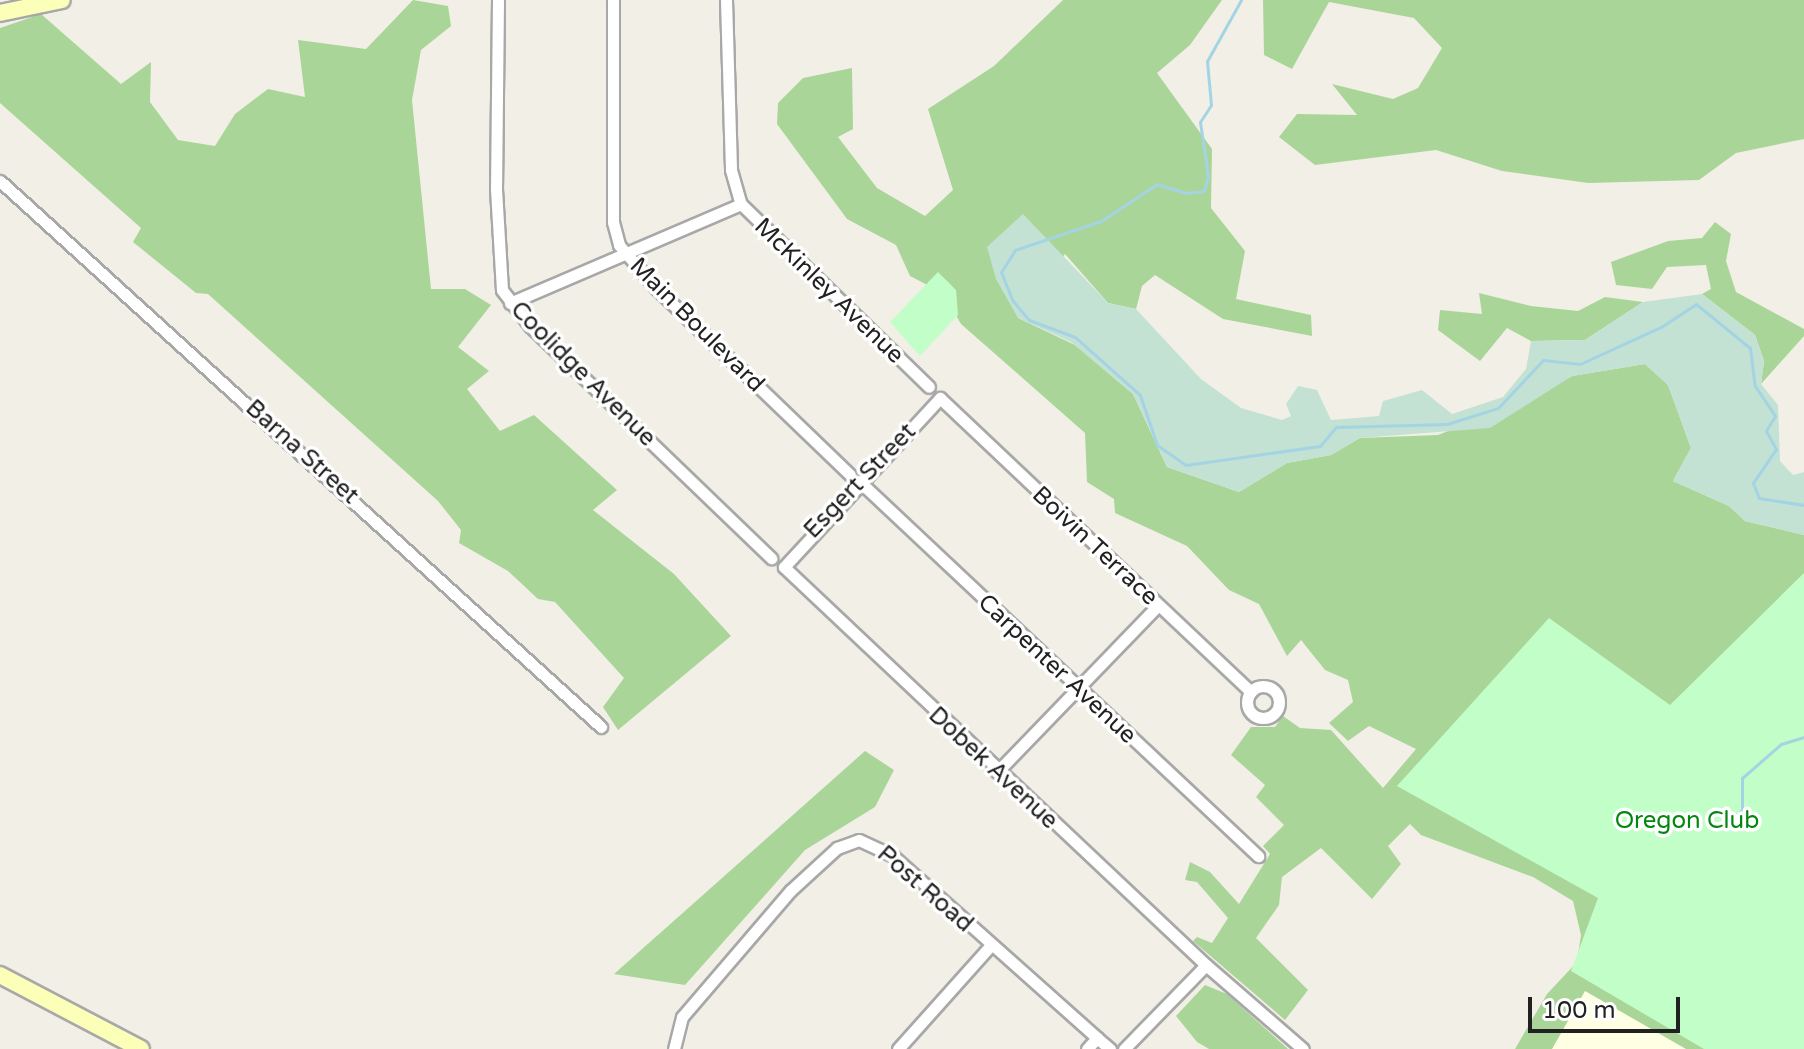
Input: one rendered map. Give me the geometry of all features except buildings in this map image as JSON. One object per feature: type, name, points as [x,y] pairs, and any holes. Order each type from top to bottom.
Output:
[{"type":"main road","points":[[0,13],[62,0]]},
{"type":"main road","points":[[0,975],[141,1049]]},
{"type":"street","name":"Coolidge Avenue","points":[[498,0],[498,276],[510,303],[771,558]]},
{"type":"street","name":"Main Boulevard","points":[[613,0],[613,222],[627,257],[855,478]]},
{"type":"street","name":"McKinley Avenue","points":[[726,0],[731,170],[741,204],[929,387]]},
{"type":"street","name":"Barna Street","points":[[0,181],[601,727]]},
{"type":"street","points":[[510,303],[627,257],[741,204]]},
{"type":"street","name":"Esgert Street","points":[[784,567],[855,478],[940,398]]},
{"type":"street","name":"Boivin Terrace","points":[[940,398],[1251,692]]},
{"type":"street","name":"Carpenter Avenue","points":[[855,478],[1077,690],[1258,856]]},
{"type":"street","name":"Dobek Avenue","points":[[784,567],[997,772],[1206,965],[1303,1049]]},
{"type":"street","points":[[997,772],[1158,605]]},
{"type":"street","name":"Post Road","points":[[674,1049],[678,1025],[694,1001],[804,875],[848,842],[865,840],[883,848],[990,946],[1110,1049]]},
{"type":"street","points":[[898,1049],[990,946]]},
{"type":"street","points":[[1124,1049],[1206,965]]},
{"type":"street","points":[[1087,1049],[1097,1038]]},
{"type":"shaded area","points":[[1023,214],[1108,303],[1136,309],[1201,379],[1241,408],[1282,420],[1291,416],[1286,404],[1298,386],[1317,390],[1331,420],[1379,416],[1383,401],[1422,390],[1452,414],[1503,397],[1526,369],[1531,341],[1585,340],[1643,302],[1702,294],[1755,335],[1764,361],[1761,384],[1778,405],[1780,461],[1793,475],[1804,472],[1804,535],[1745,521],[1729,506],[1673,481],[1691,448],[1668,385],[1645,364],[1572,376],[1490,428],[1360,438],[1331,455],[1287,463],[1239,492],[1167,467],[1133,394],[1071,342],[1018,318],[996,279],[987,247]]},
{"type":"shaded area","points":[[1571,971],[1704,1049],[1526,1049]]},
{"type":"green space","points":[[413,0],[448,6],[451,26],[421,50],[412,100],[431,289],[465,289],[491,305],[458,347],[489,371],[467,389],[500,431],[534,415],[617,490],[593,510],[674,574],[731,636],[618,730],[603,707],[624,678],[555,602],[538,599],[508,571],[459,543],[461,530],[438,501],[208,294],[196,293],[133,242],[141,228],[0,103],[0,28],[41,14],[121,84],[151,62],[150,102],[178,140],[215,146],[235,114],[268,89],[305,97],[298,40],[366,49]]},
{"type":"green space","points":[[1063,0],[1222,0],[1190,45],[1157,73],[1212,149],[1211,208],[1245,251],[1236,299],[1311,315],[1312,336],[1223,319],[1155,275],[1142,286],[1136,309],[1108,303],[1065,254],[1018,318],[1075,345],[1133,394],[1167,467],[1239,492],[1287,463],[1331,455],[1360,438],[1438,435],[1534,397],[1572,376],[1645,364],[1668,385],[1691,448],[1673,481],[1729,506],[1745,521],[1804,535],[1804,1049],[1686,1049],[1585,991],[1552,1049],[1515,1049],[1547,994],[1577,962],[1581,935],[1573,901],[1533,877],[1421,835],[1410,824],[1388,846],[1401,864],[1372,899],[1321,848],[1282,877],[1279,905],[1256,938],[1308,990],[1285,1020],[1193,941],[1197,937],[1212,943],[1228,918],[1197,882],[1185,880],[1190,862],[1210,872],[1239,904],[1270,854],[1263,846],[1284,825],[1256,797],[1265,785],[1231,755],[1251,727],[1275,727],[1283,716],[1300,728],[1331,730],[1383,788],[1416,749],[1369,726],[1348,741],[1329,723],[1353,702],[1348,680],[1325,670],[1301,640],[1287,656],[1259,604],[1229,590],[1187,546],[1115,513],[1114,499],[1087,482],[1085,433],[961,324],[943,293],[910,276],[896,245],[847,219],[777,124],[778,103],[803,78],[852,68],[853,129],[838,137],[877,188],[925,216],[953,190],[928,109],[994,66]]},
{"type":"green space","points":[[1263,0],[1804,0],[1804,139],[1736,153],[1699,180],[1588,183],[1502,171],[1436,150],[1315,165],[1279,137],[1297,114],[1357,115],[1332,84],[1393,99],[1418,88],[1442,48],[1414,18],[1329,2],[1292,69],[1264,55]]},
{"type":"green space","points":[[1715,222],[1731,234],[1726,261],[1736,292],[1804,329],[1804,336],[1761,384],[1764,361],[1755,335],[1702,294],[1711,289],[1706,265],[1667,267],[1652,289],[1616,285],[1611,262],[1668,241],[1702,238]]},
{"type":"green space","points":[[938,272],[956,290],[958,315],[920,356],[890,322]]},
{"type":"green space","points":[[1479,293],[1531,306],[1578,311],[1605,297],[1643,302],[1585,340],[1531,341],[1507,328],[1480,361],[1438,330],[1440,310],[1482,314]]},
{"type":"green space","name":"Oregon Club","points":[[1804,573],[1804,1049],[1704,1049],[1571,971],[1598,898],[1397,786],[1549,618],[1670,705]]},
{"type":"green space","points":[[865,751],[894,770],[875,807],[805,850],[685,985],[614,974]]},
{"type":"green space","points":[[1205,985],[1227,994],[1288,1049],[1209,1049],[1197,1042],[1176,1016]]},
{"type":"waterway","points":[[1241,0],[1207,61],[1211,105],[1200,122],[1208,176],[1204,191],[1186,193],[1157,184],[1101,221],[1015,250],[1001,272],[1013,301],[1029,320],[1075,337],[1140,395],[1157,445],[1186,465],[1320,446],[1336,427],[1447,424],[1498,408],[1543,360],[1580,364],[1661,327],[1696,304],[1750,348],[1755,386],[1775,416],[1766,431],[1776,449],[1753,483],[1759,498],[1804,505]]},
{"type":"waterway","points":[[1735,816],[1742,810],[1742,778],[1781,744],[1804,737]]}]
